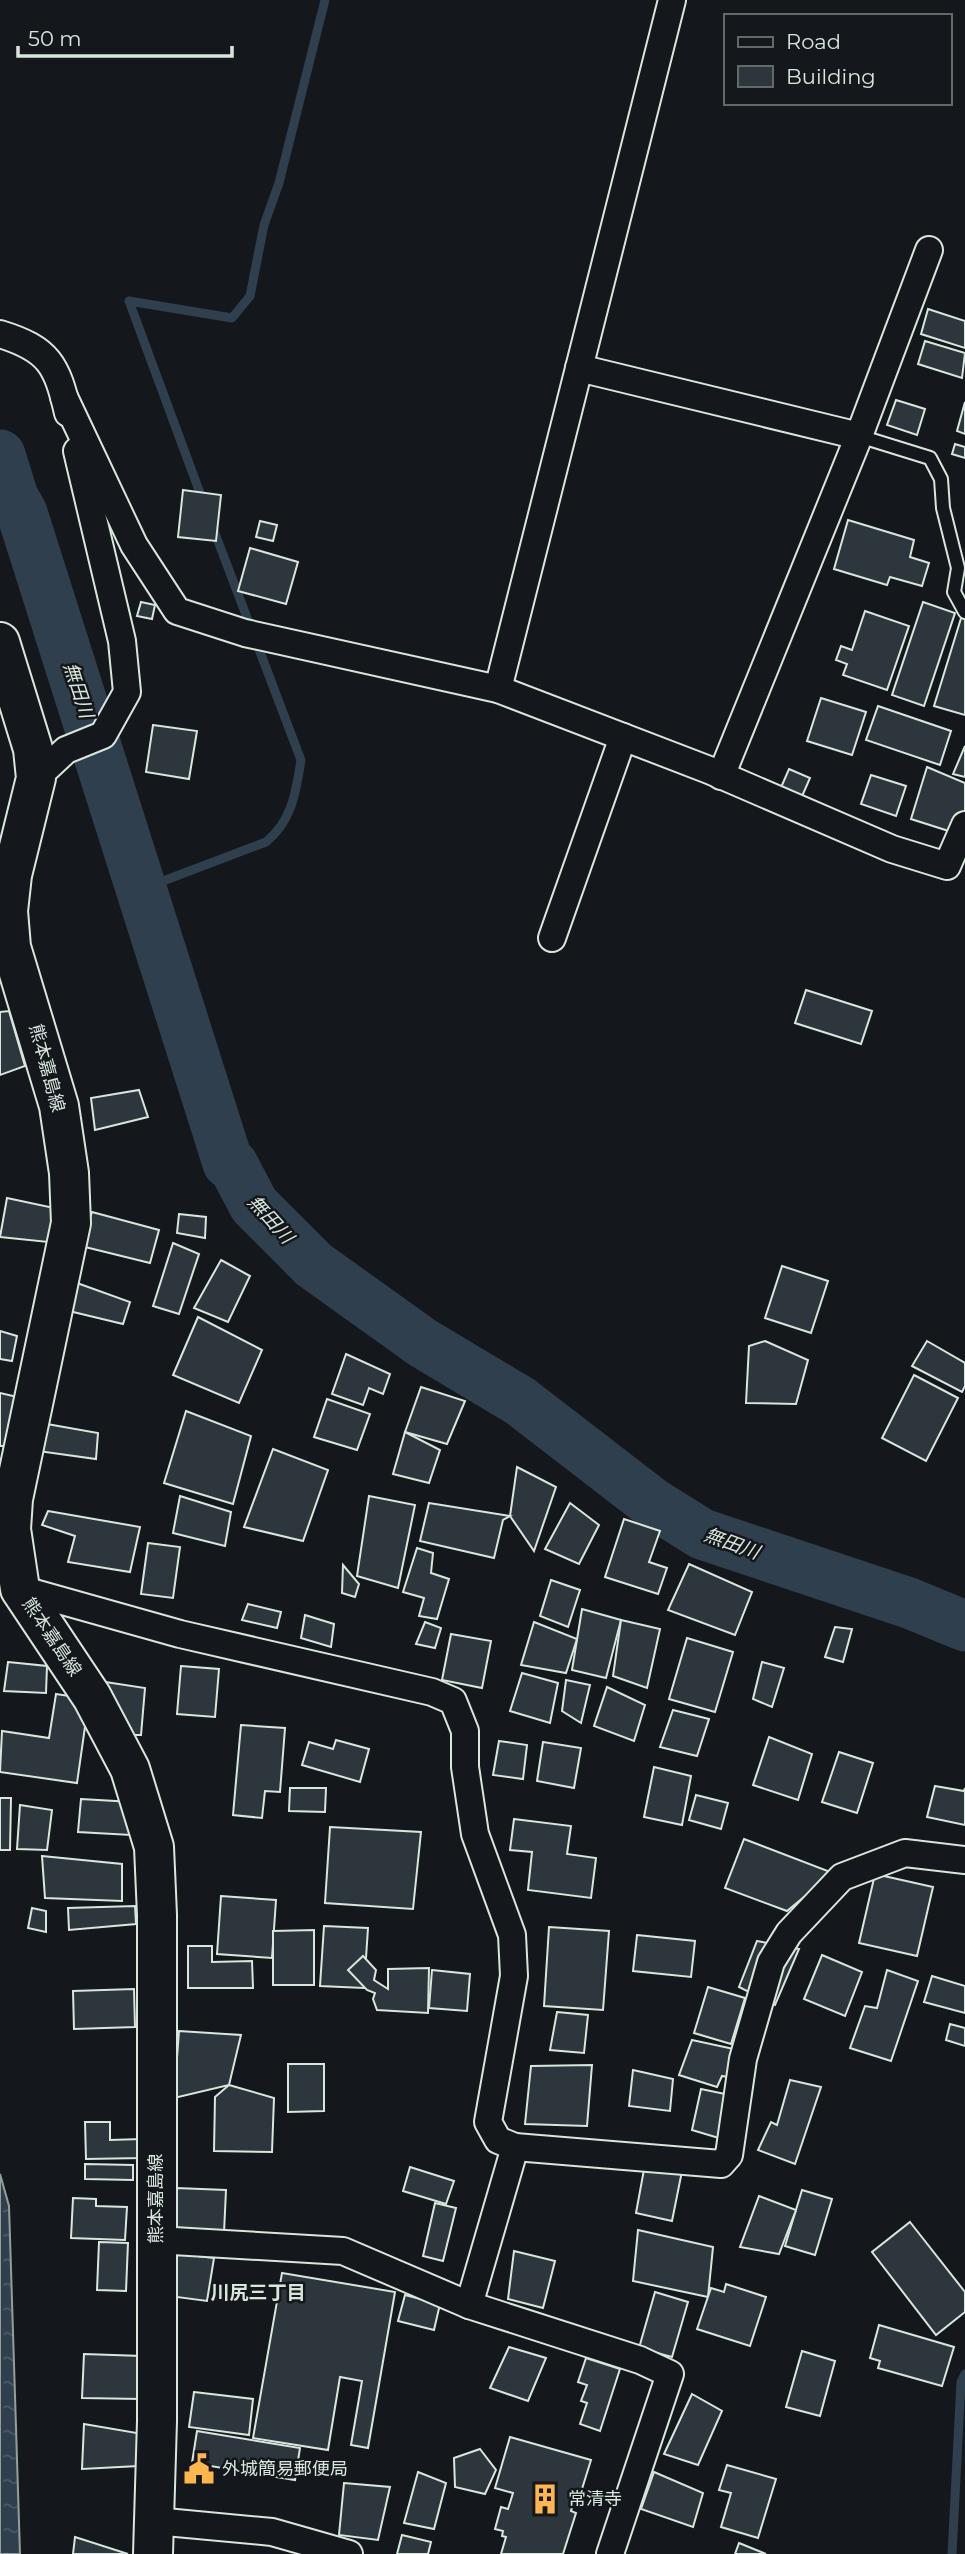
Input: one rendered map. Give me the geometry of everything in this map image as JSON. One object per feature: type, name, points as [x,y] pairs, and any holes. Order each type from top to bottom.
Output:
[{"type":"main road","name":"熊本嘉島線","points":[[0,642],[33,749],[36,778],[12,875],[8,911],[11,947],[59,1107],[69,1173],[71,1223],[13,1499],[11,1529],[20,1589],[92,1697],[130,1769],[154,1847],[157,1915],[154,2538]]},
{"type":"street","points":[[498,689],[672,0]]},
{"type":"street","points":[[721,776],[859,436],[929,250]]},
{"type":"street","points":[[0,334],[30,343],[47,359],[60,380],[122,641],[127,692],[103,735],[66,750],[36,778]]},
{"type":"street","points":[[579,368],[859,436]]},
{"type":"street","points":[[64,397],[134,545],[177,611],[245,633],[498,689],[721,776],[892,849],[947,866],[965,825]]},
{"type":"street","points":[[552,938],[623,737]]},
{"type":"street","points":[[20,1589],[180,1633],[432,1692],[453,1701],[465,1731],[465,1767],[475,1835],[512,1935],[514,1976],[488,2122],[498,2140],[515,2147],[721,2164],[729,2155],[743,2059],[771,1962],[789,1933],[842,1877],[905,1853],[965,1860]]},
{"type":"street","points":[[468,2305],[515,2147]]},
{"type":"street","points":[[156,2241],[343,2250],[468,2305],[640,2360],[670,2374],[610,2554]]},
{"type":"street","points":[[154,2538],[272,2532],[349,2554]]},
{"type":"lane","points":[[859,436],[930,458],[941,479],[944,515],[958,568],[954,592],[965,612]]},
{"type":"water","points":[[0,2174],[9,2206],[20,2554],[0,2554]]},
{"type":"building","points":[[928,309],[965,321],[965,348],[921,334]]},
{"type":"building","points":[[925,341],[965,353],[962,378],[918,364]]},
{"type":"building","points":[[896,400],[925,409],[917,435],[887,425]]},
{"type":"building","points":[[965,402],[965,434],[957,431]]},
{"type":"building","points":[[955,444],[965,447],[965,458],[952,454]]},
{"type":"building","points":[[183,490],[221,495],[216,541],[178,537]]},
{"type":"building","points":[[848,520],[914,540],[910,557],[929,563],[922,586],[890,577],[887,585],[834,569]]},
{"type":"building","points":[[260,521],[277,525],[273,541],[256,537]]},
{"type":"building","points":[[250,548],[298,562],[286,604],[238,591]]},
{"type":"building","points":[[141,602],[155,605],[152,619],[137,616]]},
{"type":"building","points":[[923,602],[955,613],[924,706],[892,695]]},
{"type":"building","points":[[865,611],[909,626],[887,690],[843,675],[847,664],[836,660],[841,646],[852,650]]},
{"type":"building","points":[[962,615],[965,616],[965,715],[934,706]]},
{"type":"building","points":[[821,698],[866,712],[852,755],[807,741]]},
{"type":"building","points":[[878,706],[951,731],[940,765],[866,740]]},
{"type":"building","points":[[153,725],[197,731],[189,779],[146,772]]},
{"type":"building","points":[[965,746],[965,777],[953,774]]},
{"type":"building","points":[[927,767],[965,783],[965,817],[958,834],[911,819]]},
{"type":"building","points":[[789,769],[810,778],[800,801],[779,792]]},
{"type":"building","points":[[871,775],[906,786],[896,816],[861,804]]},
{"type":"building","points":[[806,990],[872,1011],[861,1044],[795,1023]]},
{"type":"building","points":[[9,1011],[25,1066],[0,1075],[0,1012]]},
{"type":"building","points":[[139,1090],[148,1117],[95,1130],[91,1098]]},
{"type":"building","points":[[7,1198],[54,1208],[48,1242],[0,1237]]},
{"type":"building","points":[[92,1212],[159,1230],[150,1263],[81,1246]]},
{"type":"building","points":[[179,1214],[206,1217],[205,1238],[177,1233]]},
{"type":"building","points":[[173,1243],[199,1254],[179,1314],[153,1306]]},
{"type":"building","points":[[221,1260],[250,1276],[228,1322],[194,1308]]},
{"type":"building","points":[[782,1266],[828,1281],[811,1333],[765,1318]]},
{"type":"building","points":[[77,1283],[130,1302],[123,1324],[69,1311]]},
{"type":"building","points":[[198,1317],[262,1350],[239,1403],[173,1375]]},
{"type":"building","points":[[0,1331],[17,1336],[12,1361],[0,1359]]},
{"type":"building","points":[[765,1341],[808,1360],[796,1404],[746,1403],[749,1346]]},
{"type":"building","points":[[927,1341],[965,1363],[965,1386],[962,1392],[912,1366]]},
{"type":"building","points":[[346,1354],[390,1374],[383,1394],[369,1388],[363,1405],[332,1394]]},
{"type":"building","points":[[914,1375],[958,1398],[926,1461],[882,1438]]},
{"type":"building","points":[[421,1387],[465,1401],[447,1444],[405,1432]]},
{"type":"building","points":[[0,1393],[26,1399],[18,1446],[0,1446]]},
{"type":"building","points":[[327,1399],[370,1414],[357,1450],[314,1437]]},
{"type":"building","points":[[186,1411],[251,1436],[233,1504],[164,1483]]},
{"type":"building","points":[[47,1424],[98,1433],[96,1459],[38,1451]]},
{"type":"building","points":[[405,1432],[440,1450],[429,1483],[393,1474]]},
{"type":"building","points":[[273,1449],[328,1470],[303,1541],[244,1527]]},
{"type":"building","points":[[517,1467],[556,1487],[534,1551],[510,1516]]},
{"type":"building","points":[[180,1496],[231,1512],[225,1546],[173,1533]]},
{"type":"building","points":[[369,1496],[415,1505],[398,1588],[357,1576]]},
{"type":"building","points":[[429,1503],[510,1516],[503,1520],[494,1558],[420,1541]]},
{"type":"building","points":[[570,1503],[599,1525],[579,1564],[545,1549]]},
{"type":"building","points":[[48,1511],[140,1527],[130,1572],[68,1562],[75,1536],[42,1525]]},
{"type":"building","points":[[624,1519],[660,1531],[649,1562],[667,1568],[658,1594],[605,1577]]},
{"type":"building","points":[[148,1543],[180,1547],[173,1598],[141,1594]]},
{"type":"building","points":[[417,1548],[433,1553],[431,1573],[449,1579],[437,1619],[419,1616],[424,1598],[403,1592]]},
{"type":"building","points":[[689,1564],[752,1592],[735,1635],[668,1610]]},
{"type":"building","points":[[343,1565],[359,1584],[355,1597],[342,1593]]},
{"type":"building","points":[[551,1580],[580,1590],[568,1627],[540,1616]]},
{"type":"building","points":[[248,1604],[281,1612],[277,1628],[242,1620]]},
{"type":"building","points":[[582,1609],[621,1620],[606,1678],[572,1670]]},
{"type":"building","points":[[305,1615],[334,1624],[331,1647],[301,1638]]},
{"type":"building","points":[[621,1620],[660,1629],[647,1688],[613,1676]]},
{"type":"building","points":[[425,1622],[441,1628],[435,1648],[416,1644]]},
{"type":"building","points":[[534,1622],[577,1639],[566,1673],[521,1665]]},
{"type":"building","points":[[835,1627],[852,1629],[843,1662],[825,1657]]},
{"type":"building","points":[[451,1634],[491,1641],[482,1688],[442,1680]]},
{"type":"building","points":[[687,1638],[733,1652],[715,1712],[669,1699]]},
{"type":"building","points":[[8,1662],[47,1666],[46,1693],[4,1691]]},
{"type":"building","points":[[762,1662],[784,1668],[772,1707],[753,1699]]},
{"type":"building","points":[[181,1666],[219,1669],[215,1717],[177,1714]]},
{"type":"building","points":[[522,1673],[558,1683],[550,1723],[510,1711]]},
{"type":"building","points":[[566,1680],[590,1685],[581,1723],[562,1711]]},
{"type":"building","points":[[99,1681],[145,1688],[141,1735],[126,1735]]},
{"type":"building","points":[[607,1687],[645,1705],[634,1741],[594,1726]]},
{"type":"building","points":[[56,1694],[89,1699],[77,1783],[0,1772],[2,1731],[49,1738]]},
{"type":"building","points":[[673,1710],[709,1719],[697,1756],[660,1747]]},
{"type":"building","points":[[241,1725],[285,1728],[280,1792],[265,1791],[262,1818],[233,1815]]},
{"type":"building","points":[[769,1737],[812,1754],[798,1800],[753,1785]]},
{"type":"building","points":[[336,1740],[369,1749],[360,1782],[302,1765],[309,1742],[333,1749]]},
{"type":"building","points":[[499,1741],[527,1745],[523,1779],[493,1775]]},
{"type":"building","points":[[543,1742],[581,1748],[574,1788],[537,1781]]},
{"type":"building","points":[[839,1752],[873,1763],[857,1813],[822,1802]]},
{"type":"building","points":[[654,1767],[691,1776],[682,1825],[644,1817]]},
{"type":"building","points":[[935,1786],[964,1791],[965,1788],[965,1825],[927,1817]]},
{"type":"building","points":[[290,1788],[326,1788],[325,1812],[289,1811]]},
{"type":"building","points":[[696,1795],[728,1803],[721,1829],[689,1820]]},
{"type":"building","points":[[0,1798],[11,1798],[10,1850],[0,1850]]},
{"type":"building","points":[[81,1799],[132,1802],[131,1835],[78,1832]]},
{"type":"building","points":[[20,1805],[52,1810],[47,1850],[17,1849]]},
{"type":"building","points":[[514,1819],[571,1826],[567,1854],[596,1858],[591,1898],[528,1890],[532,1852],[510,1850]]},
{"type":"building","points":[[330,1827],[421,1832],[413,1909],[325,1903]]},
{"type":"building","points":[[744,1839],[833,1873],[787,1911],[725,1888]]},
{"type":"building","points":[[42,1856],[122,1864],[122,1901],[45,1898]]},
{"type":"building","points":[[875,1874],[933,1887],[917,1956],[859,1943]]},
{"type":"building","points":[[221,1896],[276,1900],[272,1958],[217,1954]]},
{"type":"building","points":[[135,1906],[136,1924],[69,1930],[68,1908]]},
{"type":"building","points":[[32,1908],[46,1911],[46,1932],[28,1928]]},
{"type":"building","points":[[324,1926],[368,1928],[364,1988],[320,1986]]},
{"type":"building","points":[[549,1927],[609,1931],[603,2010],[544,2006]]},
{"type":"building","points":[[314,1930],[314,1985],[273,1985],[273,1931]]},
{"type":"building","points":[[637,1935],[695,1941],[691,1977],[633,1971]]},
{"type":"building","points":[[757,1941],[799,1949],[775,2005],[739,1987]]},
{"type":"building","points":[[188,1946],[212,1946],[212,1962],[252,1961],[253,1988],[188,1988]]},
{"type":"building","points":[[822,1955],[862,1972],[845,2016],[804,1999]]},
{"type":"building","points":[[363,1956],[376,1970],[374,1980],[388,1989],[388,1969],[429,1968],[428,2013],[377,2010],[373,1999],[375,1993],[367,1990],[348,1970]]},
{"type":"building","points":[[432,1970],[470,1974],[467,2011],[429,2008]]},
{"type":"building","points":[[887,1970],[918,1981],[891,2061],[850,2048],[865,2006],[877,2008]]},
{"type":"building","points":[[932,1976],[965,1986],[965,2013],[924,2002]]},
{"type":"building","points":[[708,1987],[745,1998],[731,2044],[694,2033]]},
{"type":"building","points":[[134,1989],[135,2027],[74,2029],[73,1991]]},
{"type":"building","points":[[557,2012],[588,2015],[584,2053],[550,2050]]},
{"type":"building","points":[[950,2024],[965,2028],[965,2046],[946,2040]]},
{"type":"building","points":[[179,2031],[241,2035],[229,2085],[174,2098]]},
{"type":"building","points":[[692,2040],[757,2054],[752,2082],[722,2076],[717,2087],[679,2075]]},
{"type":"building","points":[[288,2064],[324,2064],[324,2111],[288,2112]]},
{"type":"building","points":[[592,2065],[587,2126],[525,2124],[531,2066]]},
{"type":"building","points":[[633,2070],[673,2079],[670,2111],[629,2106]]},
{"type":"building","points":[[790,2080],[821,2087],[795,2164],[758,2150],[771,2122],[777,2125]]},
{"type":"building","points":[[229,2085],[274,2098],[272,2152],[214,2151],[215,2097]]},
{"type":"building","points":[[701,2089],[730,2095],[722,2139],[692,2130]]},
{"type":"building","points":[[85,2122],[110,2122],[110,2140],[141,2139],[142,2158],[86,2159]]},
{"type":"building","points":[[85,2164],[133,2165],[133,2180],[85,2179]]},
{"type":"building","points":[[645,2164],[682,2171],[672,2221],[636,2213]]},
{"type":"building","points":[[410,2167],[454,2181],[446,2204],[403,2191]]},
{"type":"building","points":[[176,2188],[226,2190],[224,2233],[174,2235]]},
{"type":"building","points":[[802,2190],[832,2199],[815,2255],[785,2246]]},
{"type":"building","points":[[759,2196],[796,2210],[779,2254],[740,2247]]},
{"type":"building","points":[[73,2198],[96,2199],[96,2206],[127,2207],[125,2240],[71,2238]]},
{"type":"building","points":[[435,2203],[456,2208],[443,2261],[423,2256]]},
{"type":"building","points":[[910,2222],[965,2292],[965,2312],[936,2335],[872,2252]]},
{"type":"building","points":[[638,2230],[713,2247],[708,2297],[633,2281]]},
{"type":"building","points":[[99,2242],[128,2243],[126,2291],[97,2290]]},
{"type":"building","points":[[514,2251],[555,2261],[543,2308],[508,2299]]},
{"type":"building","points":[[173,2253],[214,2258],[207,2301],[169,2296]]},
{"type":"building","points":[[282,2273],[395,2292],[368,2448],[351,2445],[362,2381],[340,2377],[328,2450],[253,2438]]},
{"type":"building","points":[[726,2284],[766,2297],[750,2346],[697,2329],[711,2288],[724,2292]]},
{"type":"building","points":[[655,2292],[688,2302],[672,2357],[639,2348]]},
{"type":"building","points":[[405,2295],[440,2304],[434,2330],[398,2321]]},
{"type":"building","points":[[879,2325],[954,2347],[942,2386],[878,2368],[880,2361],[870,2358]]},
{"type":"building","points":[[509,2347],[546,2358],[528,2401],[490,2388]]},
{"type":"building","points":[[802,2351],[835,2361],[820,2416],[786,2407]]},
{"type":"building","points":[[84,2354],[142,2356],[141,2399],[82,2398]]},
{"type":"building","points":[[586,2358],[620,2369],[600,2431],[580,2424],[587,2403],[581,2401],[587,2385],[578,2382]]},
{"type":"building","points":[[194,2392],[253,2399],[249,2435],[189,2427]]},
{"type":"building","points":[[692,2394],[722,2411],[698,2465],[664,2454]]},
{"type":"building","points":[[84,2424],[137,2433],[138,2466],[82,2469]]},
{"type":"building","points":[[197,2431],[300,2448],[295,2480],[192,2463]]},
{"type":"building","name":"常清寺","points":[[510,2437],[591,2460],[577,2505],[573,2504],[571,2511],[576,2513],[563,2554],[501,2554],[506,2537],[502,2536],[503,2531],[495,2529],[501,2507],[508,2509],[513,2493],[495,2488]]},
{"type":"building","points":[[480,2449],[496,2470],[485,2494],[455,2487],[454,2458]]},
{"type":"building","points":[[727,2465],[776,2479],[758,2538],[721,2527],[731,2493],[719,2490]]},
{"type":"building","points":[[418,2472],[446,2483],[434,2529],[404,2523]]},
{"type":"building","points":[[654,2472],[703,2493],[693,2527],[641,2509]]},
{"type":"building","points":[[344,2483],[390,2487],[378,2540],[339,2535]]},
{"type":"building","points":[[402,2535],[431,2542],[428,2554],[397,2554]]},
{"type":"building","points":[[75,2537],[128,2554],[73,2554]]},
{"type":"building","points":[[739,2543],[766,2554],[735,2554]]},
{"type":"waterway","points":[[203,501],[129,301],[232,318],[250,296],[264,225],[279,183],[325,0]]},
{"type":"waterway","name":"無田川","points":[[0,455],[13,497],[22,513],[228,1163],[233,1165],[254,1205],[314,1265],[423,1343],[520,1401],[651,1502],[702,1534],[909,1603],[965,1626]]},
{"type":"waterway","points":[[142,889],[266,842],[282,825],[297,783],[301,760],[213,528]]},
{"type":"waterway","points":[[952,2554],[961,2382],[965,2374]]},
{"type":"place","name":"外城簡易郵便局","points":[[199,2469]]},
{"type":"place","name":"常清寺","points":[[545,2499]]},
{"type":"district","name":"川尻三丁目","points":[[258,2292]]}]
